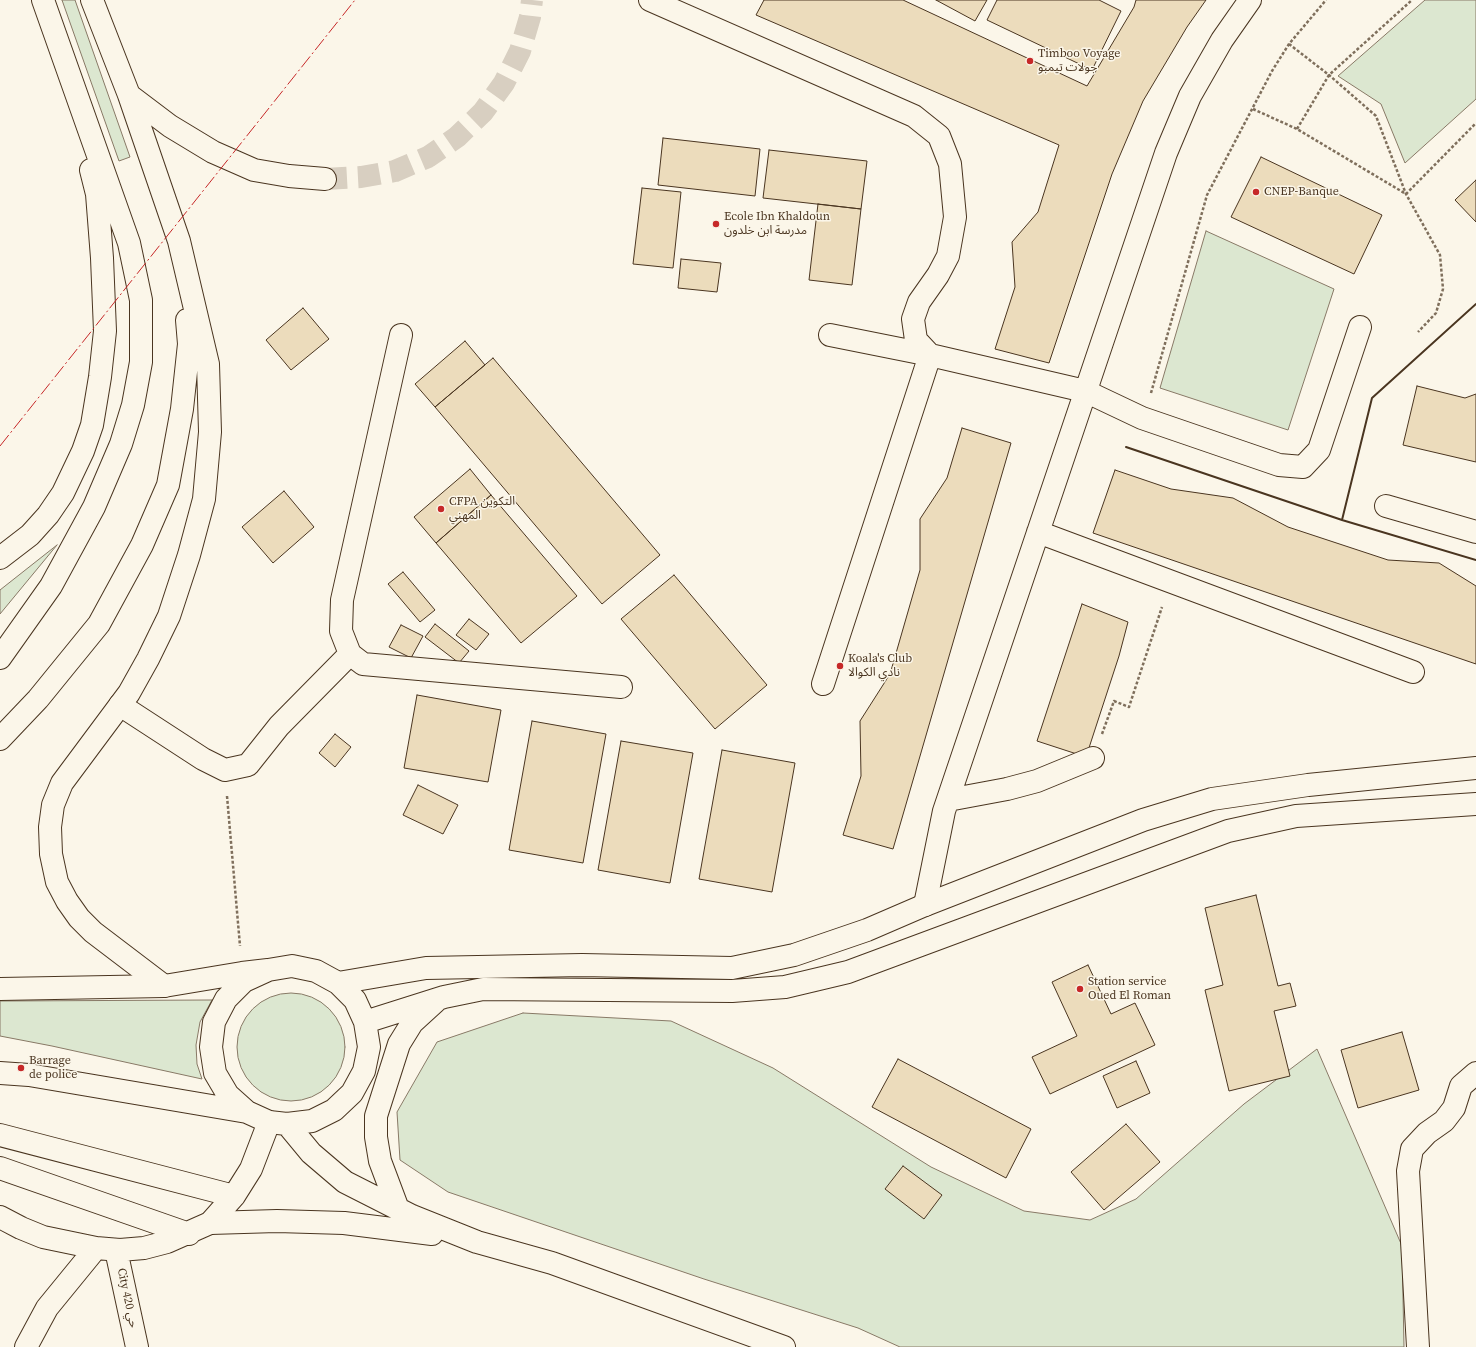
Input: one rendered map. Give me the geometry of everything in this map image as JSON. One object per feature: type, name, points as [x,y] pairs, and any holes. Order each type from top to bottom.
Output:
[{"type":"main road","points":[[0,658],[51,586],[94,507],[121,444],[133,405],[141,362],[141,300],[129,244],[76,90],[43,0]]},
{"type":"main road","points":[[92,0],[130,95],[179,241],[208,364],[210,432],[204,499],[189,555],[169,616],[148,659],[120,705],[62,783],[54,805],[50,827],[51,854],[57,882],[67,901],[79,918],[93,932],[164,986]]},
{"type":"main road","points":[[925,905],[948,800],[1166,153],[1190,96],[1222,40],[1250,0]]},
{"type":"main road","points":[[655,1],[914,116],[938,136],[950,164],[955,217],[948,256],[919,302],[913,319],[916,340],[930,355]]},
{"type":"main road","points":[[0,558],[30,535],[48,515],[63,493],[83,451],[92,425],[100,377],[105,331],[102,251],[97,194],[76,90]]},
{"type":"main road","points":[[130,95],[170,126],[213,152],[254,170],[289,176],[325,179]]},
{"type":"main road","points":[[0,739],[38,699],[99,624],[142,545],[168,485],[182,409],[189,344],[179,241]]},
{"type":"main road","points":[[830,335],[930,355],[1085,391],[1142,418],[1279,465],[1303,467],[1319,450],[1360,327]]},
{"type":"main road","points":[[401,335],[342,600],[341,631],[350,654],[364,664],[622,687]]},
{"type":"main road","points":[[823,684],[930,355]]},
{"type":"main road","points":[[1386,506],[1476,532]]},
{"type":"main road","points":[[1038,532],[1413,672]]},
{"type":"main road","points":[[120,705],[203,759],[225,770],[248,765],[279,726],[350,654]]},
{"type":"main road","points":[[948,800],[1007,789],[1037,781],[1094,758]]},
{"type":"main road","points":[[338,983],[426,968],[582,965],[732,968],[794,955],[867,930],[925,905],[1143,820],[1212,799],[1308,785],[1476,768]]},
{"type":"main road","points":[[365,1022],[438,998],[483,989],[732,991],[785,987],[848,972],[1228,831],[1296,816],[1476,804]]},
{"type":"main road","points":[[0,989],[164,986],[292,966],[316,971],[338,983],[355,1000],[365,1022],[369,1047],[364,1071],[352,1093],[334,1110],[312,1121],[278,1123]]},
{"type":"main road","points":[[247,1112],[228,1095],[215,1073],[210,1047],[214,1022],[226,999],[244,981],[268,970]]},
{"type":"main road","points":[[398,1209],[380,1161],[376,1137],[376,1116],[399,1044],[412,1023],[438,998]]},
{"type":"main road","points":[[0,1073],[30,1075],[247,1112],[278,1123],[345,1182],[412,1216],[477,1242]]},
{"type":"main road","points":[[1418,1347],[1408,1171],[1412,1149],[1427,1133],[1444,1121],[1454,1108],[1461,1086],[1476,1073]]},
{"type":"main road","points":[[0,1217],[43,1237],[106,1249],[144,1248],[167,1242],[189,1234],[210,1223],[234,1196],[278,1123]]},
{"type":"main road","points":[[0,1135],[234,1196]]},
{"type":"main road","points":[[0,1168],[189,1234]]},
{"type":"main road","points":[[210,1223],[277,1221],[344,1223],[411,1230],[477,1242],[552,1263],[784,1347]]},
{"type":"main road","points":[[26,1347],[48,1308],[106,1249]]},
{"type":"main road","name":"City 420 حي","points":[[106,1249],[138,1346]]},
{"type":"path","points":[[1142,418],[1153,390],[1207,195],[1272,71],[1289,44],[1326,0]]},
{"type":"path","points":[[1297,129],[1329,75],[1412,0]]},
{"type":"path","points":[[1289,44],[1329,75],[1376,116],[1406,194],[1440,255],[1443,289],[1436,313],[1418,332]]},
{"type":"path","points":[[1253,109],[1297,129],[1406,194]]},
{"type":"path","points":[[1406,194],[1476,124]]},
{"type":"path","points":[[1094,758],[1114,701],[1129,707],[1155,629]]},
{"type":"path","points":[[225,770],[242,974]]},
{"type":"green space","points":[[62,0],[75,0],[130,157],[119,161]]},
{"type":"green space","points":[[1425,0],[1476,0],[1476,99],[1405,163],[1381,104],[1338,76]]},
{"type":"green space","points":[[1206,231],[1334,289],[1288,430],[1160,388]]},
{"type":"green space","points":[[57,545],[0,614],[0,590]]},
{"type":"green space","points":[[291,993],[312,997],[329,1009],[341,1026],[345,1047],[341,1068],[329,1085],[312,1097],[291,1101],[270,1097],[253,1085],[241,1068],[237,1047],[241,1026],[253,1009],[270,997]]},
{"type":"green space","points":[[212,1000],[200,1022],[196,1045],[197,1064],[202,1079],[0,1036],[0,1001]]},
{"type":"green space","points":[[523,1013],[671,1021],[773,1068],[931,1167],[1024,1211],[1090,1220],[1136,1199],[1244,1104],[1317,1049],[1402,1246],[1404,1347],[900,1347],[858,1328],[704,1279],[448,1192],[400,1160],[397,1112],[437,1042]]},
{"type":"building","points":[[764,0],[903,0],[1087,86],[1134,7],[1136,0],[1206,0],[1187,27],[1143,101],[1112,174],[1049,363],[995,349],[1015,287],[1012,242],[1038,212],[1059,145],[756,15]]},
{"type":"building","points":[[936,0],[987,0],[975,21]]},
{"type":"building","points":[[997,0],[1099,0],[1121,11],[1092,70],[987,20]]},
{"type":"building","points":[[663,138],[760,149],[755,196],[658,185]]},
{"type":"building","points":[[769,150],[867,161],[861,209],[763,198]]},
{"type":"building","points":[[1261,157],[1382,215],[1354,274],[1231,217]]},
{"type":"building","points":[[1476,180],[1476,222],[1455,200]]},
{"type":"building","points":[[642,188],[681,192],[673,268],[633,264]]},
{"type":"building","points":[[818,204],[861,209],[852,285],[809,280]]},
{"type":"building","points":[[681,259],[721,263],[717,292],[678,288]]},
{"type":"building","points":[[303,308],[329,339],[291,370],[266,340]]},
{"type":"building","points":[[465,341],[485,365],[435,407],[415,384]]},
{"type":"building","points":[[493,358],[660,555],[602,604],[435,407]]},
{"type":"building","points":[[1417,386],[1465,398],[1476,394],[1476,462],[1403,445]]},
{"type":"building","points":[[962,428],[1011,443],[893,849],[843,835],[861,776],[860,721],[890,674],[920,570],[920,519],[947,478]]},
{"type":"building","points":[[470,469],[491,495],[436,543],[414,517]]},
{"type":"building","points":[[1115,470],[1171,489],[1233,498],[1288,527],[1388,560],[1439,563],[1476,586],[1476,664],[1093,533]]},
{"type":"building","points":[[284,491],[314,527],[273,563],[242,527]]},
{"type":"building","points":[[491,495],[577,596],[521,643],[436,543]]},
{"type":"building","points":[[403,572],[435,610],[420,622],[388,584]]},
{"type":"building","points":[[674,575],[767,685],[715,729],[621,619]]},
{"type":"building","points":[[1082,604],[1128,622],[1119,656],[1086,757],[1037,741]]},
{"type":"building","points":[[469,619],[489,634],[476,650],[456,635]]},
{"type":"building","points":[[435,624],[469,651],[459,663],[425,637]]},
{"type":"building","points":[[401,625],[423,636],[411,658],[389,647]]},
{"type":"building","points":[[417,695],[501,710],[488,782],[404,768]]},
{"type":"building","points":[[532,721],[606,734],[583,863],[509,850]]},
{"type":"building","points":[[335,734],[351,747],[335,767],[319,753]]},
{"type":"building","points":[[621,741],[693,753],[670,883],[598,870]]},
{"type":"building","points":[[722,750],[795,763],[772,892],[699,879]]},
{"type":"building","points":[[418,785],[458,805],[443,834],[403,815]]},
{"type":"building","points":[[1256,895],[1278,986],[1290,983],[1296,1006],[1274,1011],[1290,1076],[1229,1091],[1205,990],[1223,985],[1205,908]]},
{"type":"building","points":[[1088,965],[1111,1014],[1135,1003],[1155,1045],[1050,1094],[1032,1057],[1077,1036],[1052,982]]},
{"type":"building","points":[[1402,1032],[1419,1090],[1358,1108],[1341,1050]]},
{"type":"building","points":[[898,1059],[1031,1129],[1006,1178],[872,1107]]},
{"type":"building","points":[[1136,1061],[1150,1093],[1117,1108],[1103,1076]]},
{"type":"building","points":[[1126,1124],[1160,1162],[1104,1210],[1071,1172]]},
{"type":"building","points":[[903,1166],[942,1195],[924,1219],[885,1189]]},
{"type":"tunnel","points":[[325,179],[361,177],[395,171],[428,157],[457,137],[483,112],[504,83],[520,51],[530,17],[532,0]]},
{"type":"wall","points":[[1342,520],[1372,398],[1476,304]]},
{"type":"wall","points":[[1126,447],[1342,520],[1476,560]]},
{"type":"power","points":[[0,446],[355,0]]},
{"type":"place","name":"Timboo Voyage جولات تيمبو","points":[[1030,61]]},
{"type":"place","name":"CNEP-Banque","points":[[1256,192]]},
{"type":"place","name":"Ecole Ibn Khaldoun مدرسة ابن خلدون","points":[[716,224]]},
{"type":"place","name":"CFPA التكوين المهني","points":[[441,509]]},
{"type":"place","name":"Koala's Club نادي الكوالا","points":[[840,666]]},
{"type":"place","name":"Station service Oued El Roman","points":[[1080,989]]},
{"type":"place","name":"Barrage de police","points":[[21,1068]]}]
